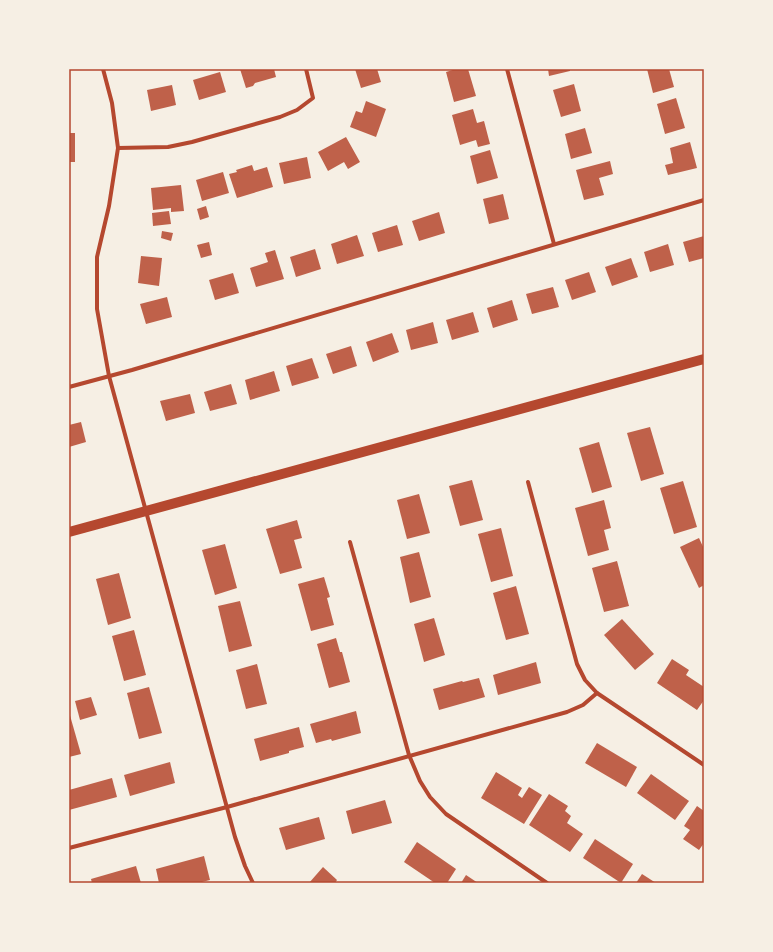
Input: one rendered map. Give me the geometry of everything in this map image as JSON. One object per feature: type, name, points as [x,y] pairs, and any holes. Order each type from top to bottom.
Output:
[{"type":"main road","points":[[69,532],[704,359]]},
{"type":"street","points":[[103,69],[112,103],[118,148],[97,257],[98,309],[109,376],[235,837],[245,866],[253,883]]},
{"type":"street","points":[[118,148],[168,147],[192,142],[280,117],[297,110],[313,98],[306,69]]},
{"type":"street","points":[[507,69],[554,244]]},
{"type":"street","points":[[69,387],[704,200]]},
{"type":"street","points":[[528,482],[578,664],[586,680],[597,694],[704,765]]},
{"type":"street","points":[[350,542],[409,755],[420,781],[430,797],[446,814],[547,883]]},
{"type":"street","points":[[69,848],[227,807],[566,712],[583,705],[597,694]]},
{"type":"building","points":[[240,69],[274,69],[276,77],[255,83],[253,86],[246,88]]},
{"type":"building","points":[[355,69],[377,69],[381,82],[361,88]]},
{"type":"building","points":[[456,69],[468,69],[476,96],[454,102],[446,72]]},
{"type":"building","points":[[548,69],[570,69],[570,71],[549,76]]},
{"type":"building","points":[[647,69],[669,69],[674,87],[653,93]]},
{"type":"building","points":[[220,72],[226,92],[199,100],[193,80]]},
{"type":"building","points":[[574,84],[581,111],[561,117],[553,90]]},
{"type":"building","points":[[172,85],[176,105],[151,111],[147,90]]},
{"type":"building","points":[[676,98],[685,128],[665,134],[657,104]]},
{"type":"building","points":[[366,101],[386,109],[376,137],[350,127],[356,111],[362,113]]},
{"type":"building","points":[[473,109],[477,123],[484,121],[490,144],[478,147],[476,140],[460,145],[452,115]]},
{"type":"building","points":[[585,128],[592,153],[571,159],[565,134]]},
{"type":"building","points":[[69,133],[75,133],[75,162],[69,162]]},
{"type":"building","points":[[346,137],[360,162],[348,169],[344,162],[328,171],[318,152]]},
{"type":"building","points":[[690,142],[697,168],[668,175],[665,165],[673,163],[670,148]]},
{"type":"building","points":[[490,150],[498,178],[477,184],[470,156]]},
{"type":"building","points":[[307,157],[311,178],[284,184],[279,163]]},
{"type":"building","points":[[610,161],[613,174],[599,178],[604,195],[584,200],[576,170]]},
{"type":"building","points":[[252,165],[254,171],[267,167],[273,187],[237,198],[229,174]]},
{"type":"building","points":[[223,172],[229,193],[202,201],[196,180]]},
{"type":"building","points":[[181,185],[184,211],[171,212],[171,208],[153,210],[151,188]]},
{"type":"building","points":[[503,194],[509,219],[489,224],[483,199]]},
{"type":"building","points":[[206,206],[209,217],[200,220],[197,209]]},
{"type":"building","points":[[169,211],[171,224],[153,226],[152,213]]},
{"type":"building","points":[[439,212],[445,233],[419,241],[412,221]]},
{"type":"building","points":[[397,225],[403,245],[378,252],[372,233]]},
{"type":"building","points":[[162,231],[173,233],[171,241],[161,238]]},
{"type":"building","points":[[357,235],[364,256],[337,264],[331,244]]},
{"type":"building","points":[[704,236],[704,258],[689,262],[683,242]]},
{"type":"building","points":[[209,242],[212,255],[201,258],[197,245]]},
{"type":"building","points":[[668,244],[674,265],[650,272],[644,252]]},
{"type":"building","points":[[315,249],[321,269],[296,277],[290,257]]},
{"type":"building","points":[[275,250],[284,279],[256,287],[250,268],[268,262],[265,253]]},
{"type":"building","points":[[141,256],[162,258],[159,286],[138,283]]},
{"type":"building","points":[[631,258],[638,277],[612,286],[605,267]]},
{"type":"building","points":[[589,272],[596,292],[572,300],[565,280]]},
{"type":"building","points":[[233,273],[239,293],[215,300],[209,280]]},
{"type":"building","points":[[553,287],[559,307],[532,314],[526,294]]},
{"type":"building","points":[[167,297],[172,317],[146,324],[140,304]]},
{"type":"building","points":[[512,300],[518,320],[493,328],[487,308]]},
{"type":"building","points":[[473,312],[479,332],[452,340],[446,320]]},
{"type":"building","points":[[433,322],[438,343],[411,350],[406,330]]},
{"type":"building","points":[[392,333],[399,352],[373,362],[366,342]]},
{"type":"building","points":[[351,346],[357,366],[333,374],[326,354]]},
{"type":"building","points":[[312,358],[319,378],[292,386],[286,366]]},
{"type":"building","points":[[274,371],[280,391],[250,400],[245,380]]},
{"type":"building","points":[[231,384],[237,404],[210,411],[204,392]]},
{"type":"building","points":[[190,394],[195,413],[166,421],[160,401]]},
{"type":"building","points":[[81,422],[86,442],[69,447],[69,425]]},
{"type":"building","points":[[650,427],[664,474],[641,481],[627,433]]},
{"type":"building","points":[[599,442],[612,487],[592,493],[579,448]]},
{"type":"building","points":[[472,480],[483,520],[460,526],[449,486]]},
{"type":"building","points":[[683,481],[697,527],[674,534],[660,488]]},
{"type":"building","points":[[419,494],[430,533],[407,539],[397,500]]},
{"type":"building","points":[[604,500],[611,528],[604,530],[609,550],[588,556],[575,508]]},
{"type":"building","points":[[297,520],[302,538],[294,540],[302,568],[280,574],[266,529]]},
{"type":"building","points":[[501,528],[513,576],[491,582],[478,534]]},
{"type":"building","points":[[699,538],[704,549],[704,585],[699,588],[680,547]]},
{"type":"building","points":[[225,544],[237,588],[215,595],[202,550]]},
{"type":"building","points":[[419,552],[431,597],[410,603],[400,557]]},
{"type":"building","points":[[617,561],[629,606],[604,612],[592,568]]},
{"type":"building","points":[[119,573],[131,618],[108,625],[96,579]]},
{"type":"building","points":[[324,577],[330,597],[327,598],[334,625],[311,631],[298,584]]},
{"type":"building","points":[[516,586],[529,634],[506,640],[493,593]]},
{"type":"building","points":[[240,601],[252,646],[229,652],[218,606]]},
{"type":"building","points":[[434,618],[445,655],[424,662],[414,624]]},
{"type":"building","points":[[622,619],[654,654],[635,670],[604,635]]},
{"type":"building","points":[[134,630],[146,675],[124,681],[112,636]]},
{"type":"building","points":[[336,638],[340,652],[342,652],[350,682],[329,688],[317,644]]},
{"type":"building","points":[[672,659],[689,670],[686,675],[704,687],[704,700],[697,710],[657,683]]},
{"type":"building","points":[[536,662],[541,683],[498,695],[493,675]]},
{"type":"building","points":[[257,664],[267,704],[246,709],[236,670]]},
{"type":"building","points":[[479,678],[485,697],[439,710],[433,689]]},
{"type":"building","points":[[149,687],[162,733],[139,739],[127,693]]},
{"type":"building","points":[[91,697],[97,715],[80,720],[75,701]]},
{"type":"building","points":[[356,711],[361,733],[332,741],[331,739],[316,743],[310,724]]},
{"type":"building","points":[[69,712],[81,754],[69,757]]},
{"type":"building","points":[[299,727],[304,747],[260,761],[254,739]]},
{"type":"building","points":[[597,743],[637,767],[626,787],[585,763]]},
{"type":"building","points":[[170,762],[175,783],[130,796],[124,775]]},
{"type":"building","points":[[496,772],[522,788],[518,795],[522,798],[529,787],[542,795],[524,824],[481,798]]},
{"type":"building","points":[[651,774],[689,801],[675,820],[637,793]]},
{"type":"building","points":[[112,778],[117,797],[69,810],[69,790]]},
{"type":"building","points":[[549,794],[568,806],[565,811],[571,816],[567,823],[583,834],[570,852],[529,825]]},
{"type":"building","points":[[385,800],[392,823],[352,834],[346,811]]},
{"type":"building","points":[[697,806],[704,811],[704,843],[699,850],[683,839],[690,830],[684,826]]},
{"type":"building","points":[[319,817],[325,839],[286,850],[279,828]]},
{"type":"building","points":[[595,839],[633,864],[621,883],[583,858]]},
{"type":"building","points":[[417,842],[456,869],[447,883],[435,883],[404,862]]},
{"type":"building","points":[[204,856],[210,880],[198,883],[159,883],[156,869]]},
{"type":"building","points":[[136,866],[141,883],[92,883],[91,879]]},
{"type":"building","points":[[323,867],[337,880],[335,883],[309,883]]},
{"type":"building","points":[[642,874],[656,883],[636,883]]},
{"type":"building","points":[[466,875],[478,883],[461,883]]}]
